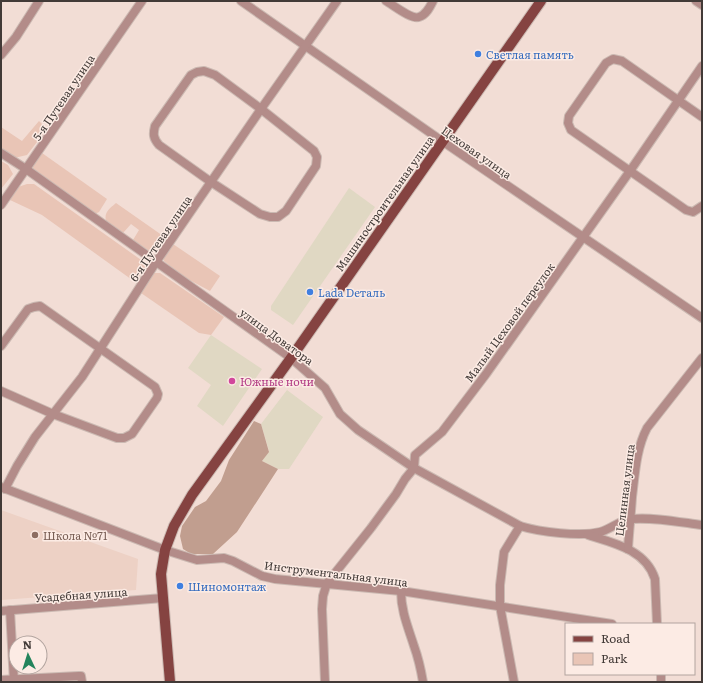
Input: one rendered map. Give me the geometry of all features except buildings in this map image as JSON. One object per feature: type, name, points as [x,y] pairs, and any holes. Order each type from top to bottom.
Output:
[{"type":"main road","name":"Машиностроительная улица","points":[[170,682],[161,574],[164,550],[174,526],[192,496],[291,358],[541,1]]},
{"type":"street","points":[[1,55],[16,37],[39,1]]},
{"type":"street","name":"5-я Путевая улица","points":[[1,205],[142,1]]},
{"type":"street","name":"Цеховая улица","points":[[241,1],[582,238],[702,318]]},
{"type":"street","name":"6-я Путевая улица","points":[[3,488],[26,450],[42,427],[82,377],[156,262],[337,1]]},
{"type":"street","points":[[386,1],[414,18],[420,17],[426,12],[434,1]]},
{"type":"street","points":[[696,1],[702,5]]},
{"type":"street","points":[[702,117],[622,61],[613,59],[606,63],[568,116],[568,123],[571,130],[686,210],[693,212],[702,206]]},
{"type":"street","name":"Малый Цеховой переулок","points":[[327,583],[371,528],[396,494],[405,478],[414,468],[415,455],[442,432],[486,374],[630,171],[702,66]]},
{"type":"street","points":[[204,71],[215,75],[261,109],[314,151],[317,157],[316,166],[286,211],[278,217],[270,218],[260,214],[211,182],[159,145],[154,139],[153,133],[155,126],[191,75],[197,72],[204,71]]},
{"type":"street","name":"улица Доватора","points":[[1,153],[26,169],[291,358],[325,388],[340,414],[347,422],[368,438],[414,468],[520,526],[531,529],[587,534],[602,531],[629,519]]},
{"type":"street","points":[[1,346],[28,309],[40,306],[155,387],[157,390],[157,398],[132,434],[124,438],[117,438],[53,414],[1,391]]},
{"type":"street","name":"Целинная улица","points":[[628,549],[629,519],[638,452],[642,439],[647,428],[702,358]]},
{"type":"street","name":"Инструментальная улица","points":[[3,488],[164,550],[197,560],[214,558],[229,559],[262,576],[275,579],[401,591],[606,623]]},
{"type":"street","points":[[629,519],[702,525]]},
{"type":"street","points":[[514,682],[500,606],[500,585],[504,552],[520,526]]},
{"type":"street","points":[[587,534],[628,549],[634,552],[646,563],[653,573],[656,585],[657,623]]},
{"type":"street","points":[[325,682],[322,609],[323,596],[327,583]]},
{"type":"street","points":[[401,591],[403,610],[423,682]]},
{"type":"street","name":"Усадебная улица","points":[[1,611],[163,598]]},
{"type":"street","points":[[10,610],[14,681]]},
{"type":"street","points":[[1,680],[14,681],[81,676],[82,682]]},
{"type":"shaded area","points":[[349,188],[375,207],[293,325],[271,310],[271,306]]},
{"type":"shaded area","points":[[211,335],[262,369],[223,426],[197,406],[211,385],[188,368]]},
{"type":"shaded area","points":[[287,390],[323,417],[289,469],[278,469],[262,461],[269,451],[261,424]]},
{"type":"shaded area","points":[[254,421],[261,424],[269,452],[262,461],[278,469],[237,532],[213,554],[191,554],[183,549],[180,536],[182,526],[195,507],[206,501],[221,481],[229,460]]},
{"type":"shaded area","name":"Школа №71","points":[[1,510],[138,559],[136,590],[1,600]]},
{"type":"green space","points":[[39,121],[47,129],[27,155],[14,158],[1,149],[1,127],[22,141]]},
{"type":"green space","points":[[42,153],[107,199],[99,212],[95,214],[33,169],[33,164]]},
{"type":"green space","points":[[1,161],[8,165],[13,174],[1,189]]},
{"type":"green space","points":[[27,184],[34,184],[144,262],[146,267],[135,282],[42,215],[10,200],[18,187]]},
{"type":"green space","points":[[116,203],[166,238],[158,249],[151,252],[133,240],[139,230],[131,224],[123,233],[106,221],[106,213]]},
{"type":"green space","points":[[173,244],[220,276],[210,291],[184,277],[164,261],[164,258]]},
{"type":"green space","points":[[153,273],[160,273],[224,317],[211,335],[199,333],[141,293]]},
{"type":"place","name":"Светлая память","points":[[478,54]]},
{"type":"place","name":"Lada Dеталь","points":[[310,292]]},
{"type":"place","name":"Южные ночи","points":[[232,381]]},
{"type":"place","name":"Школа №71","points":[[35,535]]},
{"type":"place","name":"Шиномонтаж","points":[[180,586]]}]
